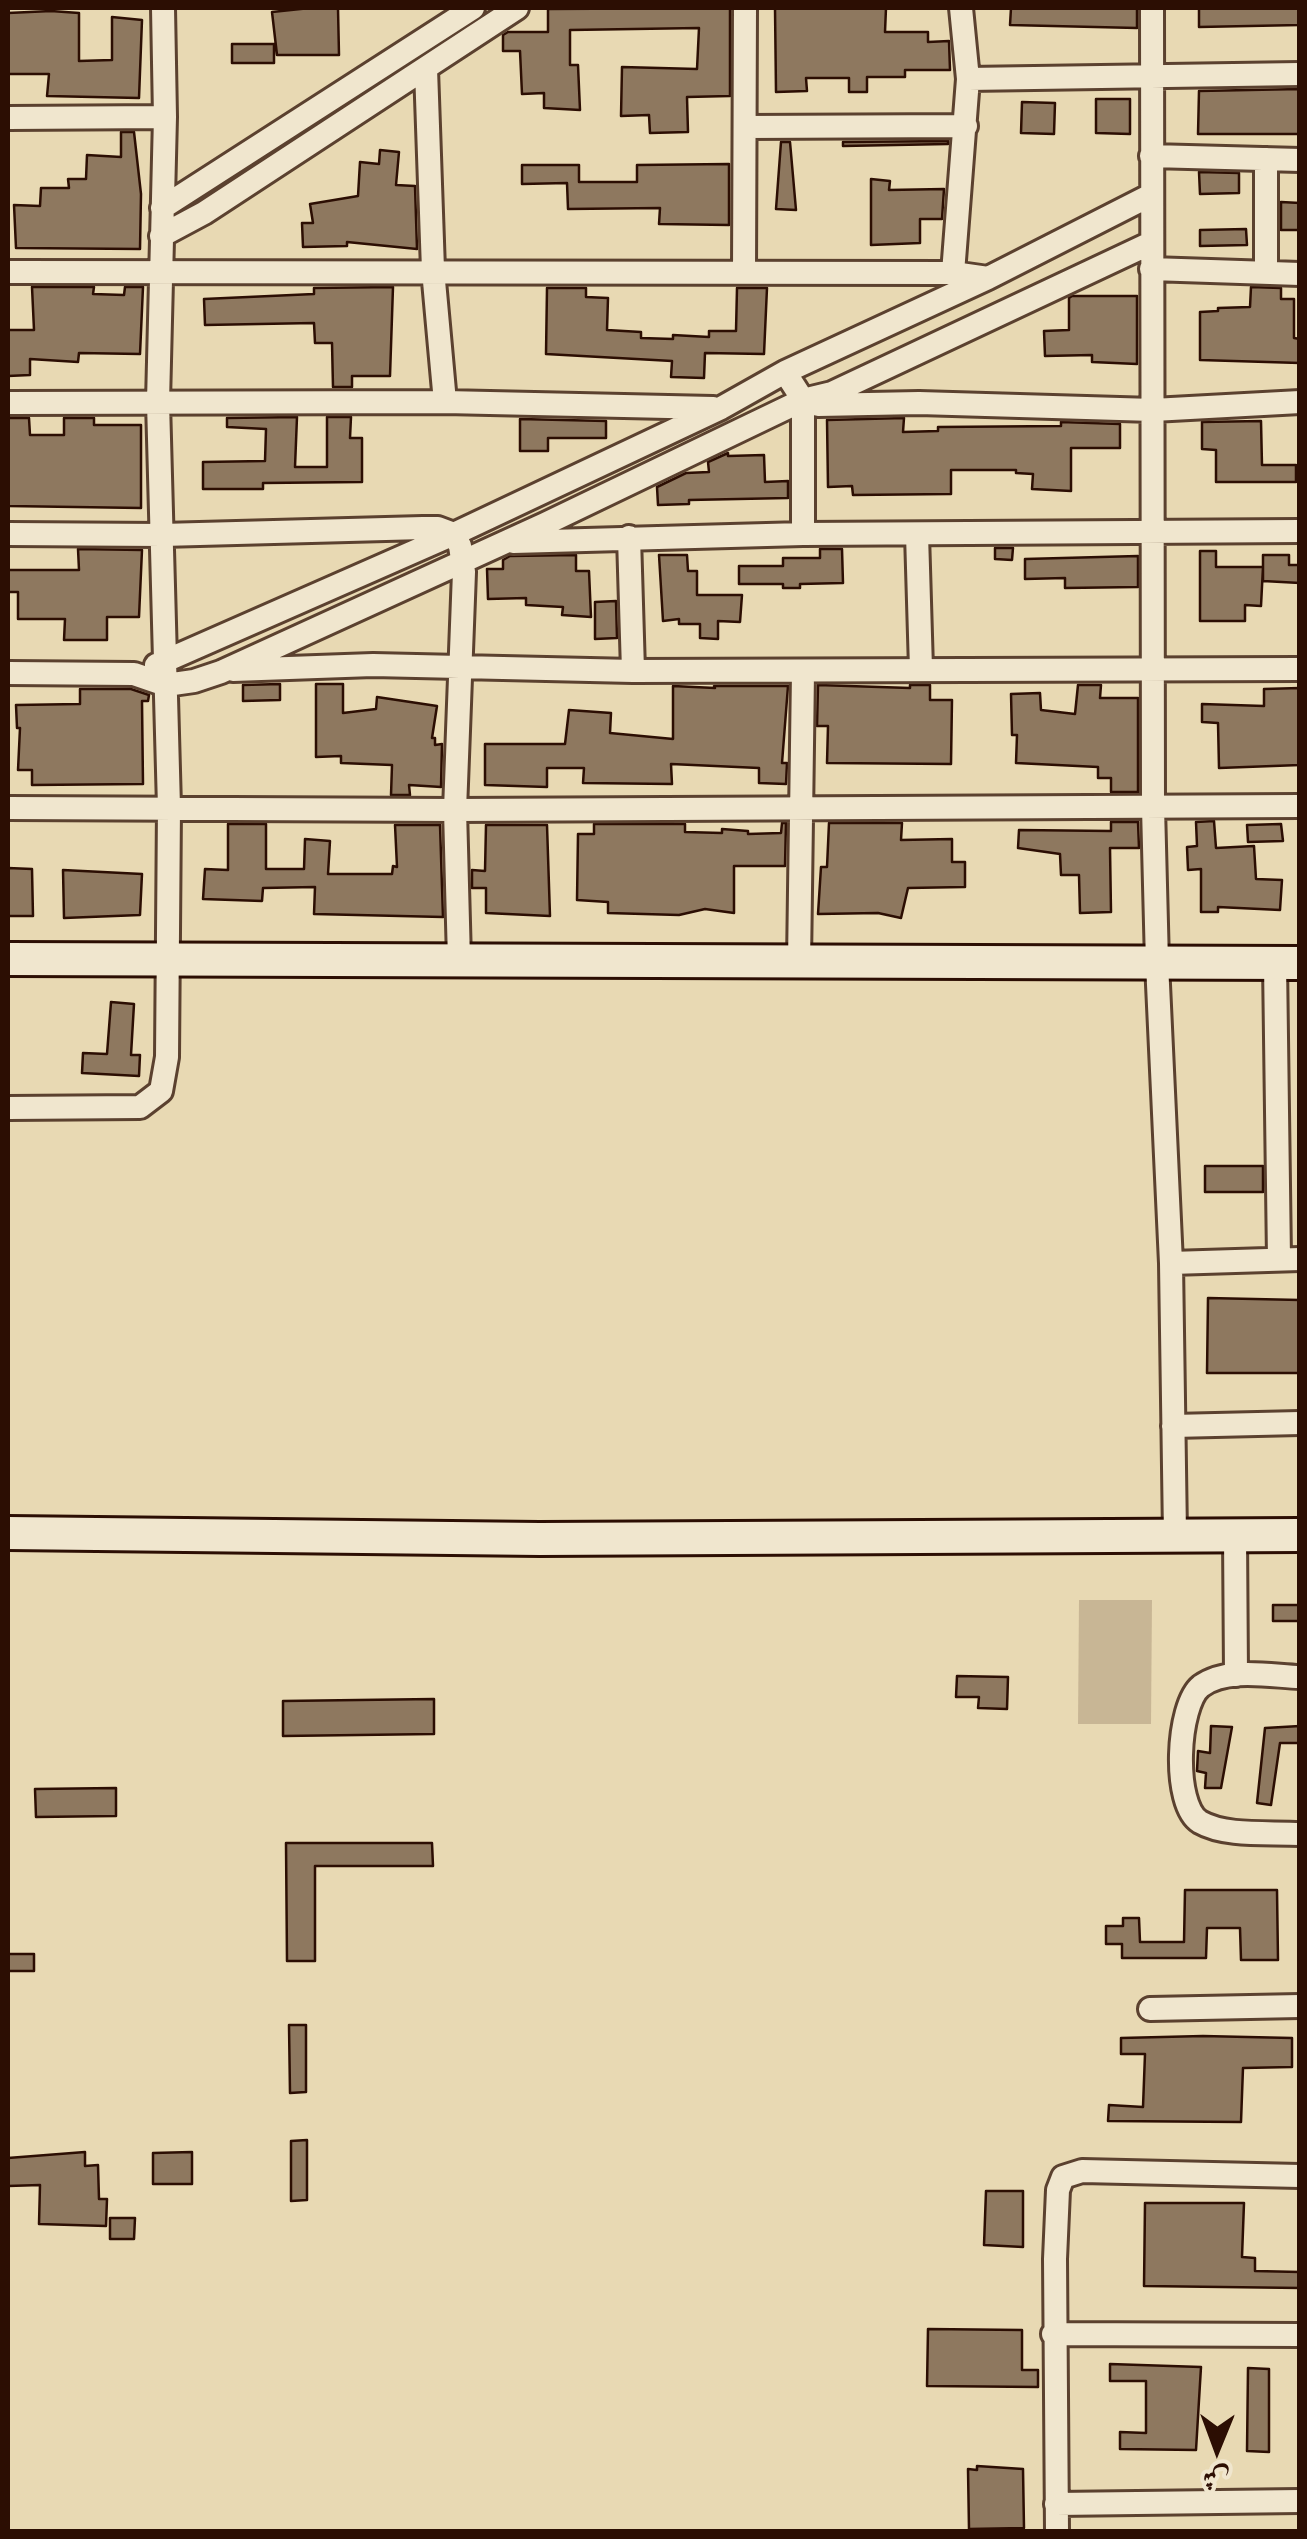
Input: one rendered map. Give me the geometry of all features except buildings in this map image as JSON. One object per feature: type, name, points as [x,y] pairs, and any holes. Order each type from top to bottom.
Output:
[{"type":"street","points":[[8,1108],[140,1107],[161,1090],[167,1056],[169,807],[158,402],[163,8]]},
{"type":"street","points":[[162,208],[473,8]]},
{"type":"street","points":[[161,236],[204,213],[517,8]]},
{"type":"street","points":[[744,273],[745,8]]},
{"type":"street","points":[[953,273],[968,79],[961,8]]},
{"type":"street","points":[[1152,8],[1154,807],[1171,1263],[1175,1535]]},
{"type":"street","points":[[426,69],[433,270],[445,402]]},
{"type":"street","points":[[968,79],[1300,74]]},
{"type":"street","points":[[8,118],[164,117]]},
{"type":"street","points":[[746,127],[966,126]]},
{"type":"street","points":[[1150,156],[1300,160]]},
{"type":"street","points":[[1266,159],[1266,274]]},
{"type":"street","points":[[134,674],[454,534],[721,408],[786,372],[988,278],[1150,194]]},
{"type":"street","points":[[8,673],[134,674],[166,685],[221,672],[1151,243]]},
{"type":"street","points":[[1150,269],[1300,274]]},
{"type":"street","points":[[8,272],[953,273],[988,278]]},
{"type":"street","points":[[786,372],[803,404],[803,534]]},
{"type":"street","points":[[8,403],[445,402],[721,408]]},
{"type":"street","points":[[803,404],[881,402],[1153,410],[1300,402]]},
{"type":"street","points":[[8,534],[162,535],[438,528],[454,534]]},
{"type":"street","points":[[503,542],[803,534],[1300,531]]},
{"type":"street","points":[[454,534],[462,560],[455,810],[459,960]]},
{"type":"street","points":[[917,534],[921,669]]},
{"type":"street","points":[[629,537],[633,672]]},
{"type":"street","points":[[221,672],[320,665],[633,672],[1300,669]]},
{"type":"street","points":[[798,963],[803,672]]},
{"type":"street","points":[[8,808],[1300,806]]},
{"type":"street","points":[[8,959],[1287,963],[1289,1259],[1171,1263]]},
{"type":"street","points":[[1173,1426],[1300,1423]]},
{"type":"street","points":[[8,1533],[540,1539],[1300,1535]]},
{"type":"street","points":[[1234,1535],[1236,1674]]},
{"type":"street","points":[[1300,1676],[1236,1674],[1204,1683],[1193,1694],[1186,1710],[1181,1778],[1190,1814],[1215,1828],[1300,1834]]},
{"type":"street","points":[[1150,2009],[1300,2006]]},
{"type":"street","points":[[1056,2532],[1054,2334],[1058,2190],[1068,2175],[1082,2171],[1144,2171],[1300,2176]]},
{"type":"street","points":[[1054,2334],[1300,2335]]},
{"type":"street","points":[[1056,2504],[1300,2501]]},
{"type":"shaded area","points":[[1079,1600],[1152,1600],[1151,1724],[1078,1724]]}]
